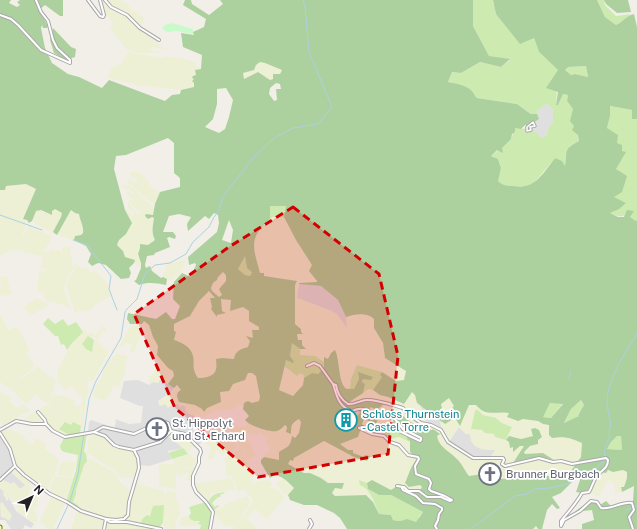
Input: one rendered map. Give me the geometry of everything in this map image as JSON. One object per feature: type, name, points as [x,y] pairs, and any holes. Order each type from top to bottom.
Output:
[{"type":"street","points":[[0,15],[18,25],[39,48],[69,64],[71,62],[70,60],[59,51],[54,43],[48,21],[36,0]]},
{"type":"street","points":[[88,0],[100,16],[103,17],[104,15],[100,0]]},
{"type":"street","points":[[105,0],[111,7],[127,15],[140,28],[159,40]]},
{"type":"street","points":[[533,122],[535,126],[530,127],[531,130],[527,131],[527,127],[533,122]]},
{"type":"street","points":[[307,366],[314,363],[318,365],[333,384],[336,385],[342,398],[348,404],[370,400],[403,408],[408,414],[421,423],[431,425],[444,432],[448,442],[473,458],[504,459],[502,464],[505,466],[539,458],[553,462],[561,461],[572,464],[605,458],[608,463],[605,468],[597,475],[589,492],[582,493],[570,513],[561,521],[561,526],[567,518],[591,501],[597,502],[600,508],[607,509],[629,503],[632,504],[634,509],[629,517],[633,529]]},
{"type":"street","points":[[333,384],[338,401],[345,409],[352,411],[358,408],[368,410],[373,417],[382,416],[394,418],[403,429],[421,438],[420,441],[392,428],[373,431],[362,427],[359,428],[372,434],[384,436],[390,442],[399,445],[408,455],[418,457],[419,459],[415,466],[416,474],[428,478],[431,483],[429,489],[430,491],[452,500],[450,502],[441,497],[427,497],[419,491],[408,491],[403,487],[396,486]]},
{"type":"street","points":[[38,412],[45,420],[46,424],[53,431],[62,436],[69,437],[85,434],[94,432],[103,427],[134,434],[151,426],[158,420],[168,423],[171,431]]},
{"type":"street","points":[[0,430],[15,422],[46,424]]},
{"type":"street","points":[[94,432],[105,436],[119,448],[134,450],[160,442],[171,431]]},
{"type":"street","points":[[171,431],[185,434],[200,449],[199,463],[193,476],[192,483],[196,492],[213,512],[210,529]]},
{"type":"street","points":[[0,433],[10,449],[15,466],[24,475],[48,493],[71,504],[81,511],[106,519],[124,519],[128,515],[129,502],[139,468],[138,458],[134,450]]},
{"type":"street","points":[[0,480],[3,479],[15,466]]},
{"type":"street","points":[[403,487],[403,490],[416,496],[423,503],[435,504],[442,508],[435,526],[437,529]]},
{"type":"street","points":[[104,529],[106,519]]},
{"type":"street","points":[[106,519],[110,522],[127,522],[161,529]]},
{"type":"street","points":[[309,529],[312,524],[310,520]]},
{"type":"highlighted area","points":[[293,207],[379,274],[398,356],[388,454],[258,477],[175,408],[134,314],[229,247]]},
{"type":"shaded area","points":[[547,103],[553,110],[553,121],[548,129],[548,134],[541,138],[531,130],[527,131],[527,127],[539,119],[537,111]]},
{"type":"shaded area","points":[[299,284],[321,286],[338,300],[346,317],[348,329],[332,311],[297,298]]},
{"type":"shaded area","points":[[160,379],[174,388],[170,393],[158,401],[160,406],[177,403],[186,407],[187,413],[195,416],[195,425],[193,429],[201,443],[198,446],[182,446],[183,448],[169,450],[168,453],[172,459],[149,466],[139,465],[138,458],[107,438],[94,432],[88,433],[89,422],[91,420],[106,425],[108,428],[114,430],[116,422],[115,419],[129,424],[141,423],[143,406],[120,398],[124,381],[138,380],[149,385]]},
{"type":"shaded area","points":[[421,406],[442,421],[440,424],[442,430],[436,429],[418,416]]},
{"type":"shaded area","points":[[344,409],[357,409],[360,413],[346,427],[339,423]]},
{"type":"shaded area","points":[[459,427],[466,434],[470,434],[481,449],[496,450],[489,459],[476,460],[448,443]]},
{"type":"shaded area","points":[[0,433],[6,443],[14,465],[11,469],[13,471],[12,473],[26,485],[20,489],[13,482],[5,490],[16,511],[34,524],[31,528],[25,525],[23,529],[11,529],[5,520],[0,520]]},
{"type":"green space","points":[[0,0],[11,0],[9,3],[17,7],[20,5],[17,2],[20,0],[63,0],[63,16],[60,16],[45,5],[39,10],[48,26],[47,28],[43,28],[42,25],[41,28],[45,48],[52,63],[68,74],[79,77],[102,88],[109,80],[165,101],[172,95],[180,94],[181,90],[194,87],[194,83],[192,81],[194,79],[192,78],[196,75],[195,70],[201,69],[202,55],[183,47],[181,33],[194,35],[193,32],[204,27],[206,19],[183,5],[185,0],[191,0],[192,4],[209,15],[223,4],[220,0],[473,0],[473,26],[489,56],[510,59],[501,67],[480,62],[461,73],[452,72],[448,82],[460,84],[469,88],[477,98],[517,104],[531,114],[537,114],[539,119],[529,126],[525,125],[521,129],[515,128],[515,132],[512,134],[511,139],[502,148],[503,153],[497,150],[491,156],[498,159],[501,168],[498,181],[506,185],[520,186],[530,185],[538,179],[555,158],[562,161],[565,166],[566,153],[568,149],[570,146],[579,141],[578,135],[572,130],[574,126],[570,121],[573,109],[567,101],[568,95],[563,94],[558,105],[556,105],[558,92],[546,88],[558,70],[539,52],[534,38],[520,44],[496,14],[493,0],[597,0],[605,17],[616,25],[634,14],[637,27],[637,119],[632,119],[632,110],[610,106],[610,116],[607,128],[618,135],[617,143],[622,145],[622,151],[626,152],[616,169],[627,176],[622,192],[614,197],[626,203],[619,209],[610,213],[618,217],[624,217],[627,210],[634,211],[630,217],[636,221],[637,220],[637,529],[582,529],[582,524],[594,520],[592,510],[583,511],[570,517],[584,505],[596,503],[600,505],[606,501],[611,506],[633,501],[634,486],[622,492],[621,487],[624,487],[627,478],[627,472],[623,470],[613,472],[608,470],[606,473],[600,472],[595,476],[588,490],[581,493],[576,492],[580,480],[578,476],[561,493],[552,497],[560,508],[557,509],[552,504],[547,510],[542,529],[538,529],[536,526],[533,529],[347,529],[340,518],[334,513],[317,505],[304,505],[290,500],[288,495],[294,488],[281,477],[275,475],[270,478],[261,463],[261,460],[264,457],[279,460],[279,452],[289,445],[292,436],[295,438],[299,433],[301,422],[299,419],[292,425],[291,434],[286,432],[287,427],[285,425],[277,431],[270,431],[251,425],[247,422],[245,420],[249,416],[243,409],[244,403],[248,401],[252,403],[259,401],[260,397],[256,376],[252,373],[248,373],[245,380],[233,384],[229,391],[220,392],[221,402],[207,408],[204,412],[195,405],[179,402],[177,394],[181,390],[177,385],[174,388],[168,384],[174,376],[173,371],[168,368],[157,355],[158,346],[149,325],[144,321],[142,324],[130,324],[127,319],[128,313],[156,319],[166,312],[172,319],[175,319],[180,306],[173,299],[174,282],[182,273],[191,277],[196,265],[195,263],[189,265],[188,257],[217,232],[219,223],[218,215],[214,213],[209,219],[205,216],[188,231],[187,224],[191,217],[179,214],[169,216],[163,232],[173,232],[176,236],[175,239],[169,237],[167,238],[170,247],[155,253],[154,255],[147,256],[145,265],[146,268],[150,266],[152,271],[161,278],[163,277],[167,279],[166,285],[146,283],[139,285],[134,281],[136,280],[141,268],[138,254],[140,244],[148,245],[155,240],[153,232],[154,218],[152,217],[148,219],[145,216],[146,214],[153,215],[155,204],[160,192],[180,187],[180,178],[174,173],[174,143],[168,138],[126,155],[116,156],[114,169],[125,210],[132,223],[126,234],[119,240],[117,245],[123,251],[125,257],[135,260],[129,268],[131,273],[129,278],[121,279],[106,265],[98,263],[92,266],[88,262],[91,254],[86,246],[74,240],[75,236],[83,233],[79,214],[71,210],[57,235],[53,232],[62,213],[55,209],[52,211],[52,215],[41,210],[36,211],[32,221],[29,223],[27,220],[23,219],[36,189],[26,184],[6,186],[5,190],[0,190]],"holes":[[[260,62],[282,70],[280,74],[273,74],[273,79],[270,80],[258,72],[244,79],[243,73],[254,70],[256,65]],[[586,66],[588,77],[575,74],[571,75],[565,70],[568,67]],[[276,83],[280,84],[281,89],[276,89],[277,100],[274,101],[269,94],[270,88]],[[226,88],[233,100],[225,129],[219,133],[205,127],[213,119],[217,104],[217,89]],[[270,206],[286,206],[284,217],[296,240],[312,265],[309,271],[317,281],[299,284],[321,286],[338,300],[346,317],[364,314],[374,319],[374,328],[383,343],[385,358],[406,371],[404,380],[396,381],[382,372],[380,375],[382,377],[373,390],[380,395],[404,404],[412,392],[415,395],[417,403],[445,424],[455,418],[460,426],[469,405],[476,405],[482,411],[486,412],[509,413],[507,417],[518,421],[523,419],[538,421],[549,425],[549,435],[552,438],[568,438],[582,443],[581,457],[567,476],[554,478],[550,476],[537,476],[535,473],[532,473],[525,478],[497,479],[490,476],[486,469],[482,474],[469,476],[455,457],[440,444],[437,436],[440,434],[433,429],[422,428],[414,424],[399,411],[396,418],[393,419],[392,428],[408,435],[407,439],[410,441],[410,452],[417,458],[405,483],[409,487],[420,485],[422,487],[421,489],[408,490],[400,484],[391,490],[372,480],[367,483],[368,489],[379,495],[391,495],[423,512],[416,522],[407,519],[395,521],[391,515],[379,514],[373,502],[366,495],[335,496],[332,493],[335,488],[342,489],[344,483],[328,483],[321,478],[310,473],[304,473],[288,464],[290,460],[293,461],[294,458],[324,441],[354,457],[367,461],[370,456],[365,455],[364,457],[353,453],[353,450],[348,450],[340,444],[358,437],[360,431],[365,427],[362,424],[364,419],[376,424],[379,415],[372,415],[370,407],[377,410],[384,404],[366,402],[350,406],[348,403],[363,393],[365,384],[362,382],[363,379],[371,380],[373,377],[358,372],[359,379],[354,389],[347,389],[344,387],[335,350],[331,353],[328,359],[324,357],[324,368],[318,374],[312,373],[304,378],[303,385],[293,396],[279,390],[286,360],[293,363],[294,362],[290,356],[292,343],[300,349],[306,349],[302,345],[302,340],[298,340],[297,334],[303,334],[301,329],[295,324],[295,285],[297,281],[264,276],[264,273],[260,273],[254,249],[255,238],[258,232],[270,219]],[[229,220],[233,230],[231,243],[222,240]],[[245,256],[247,268],[252,272],[250,276],[245,275],[238,269]],[[223,272],[226,275],[226,281],[219,289],[222,295],[219,297],[212,291],[211,288],[213,283]],[[209,291],[215,298],[210,298],[211,309],[217,317],[217,315],[226,313],[222,311],[221,299],[231,300],[230,311],[243,307],[249,311],[249,321],[259,327],[259,330],[252,330],[253,338],[246,336],[250,341],[248,347],[237,352],[234,359],[216,359],[214,374],[198,378],[194,370],[191,351],[189,348],[174,340],[176,332],[174,331],[174,324],[190,316],[199,301]],[[449,398],[454,406],[447,414],[440,411],[442,408],[441,404]],[[581,400],[584,405],[578,415],[579,416],[564,423],[571,409]],[[550,403],[563,404],[551,418],[543,417]],[[344,409],[357,409],[360,413],[346,427],[339,423]],[[617,436],[621,436],[622,450],[607,449]]]},
{"type":"green space","points":[[100,0],[104,0],[109,6],[125,15],[140,28],[143,33],[169,50],[152,47],[150,50],[160,53],[136,53],[126,49],[110,27],[114,24],[107,15],[105,16]]},
{"type":"green space","points":[[107,0],[123,1],[145,20],[140,26],[125,14],[127,11],[119,10]]},
{"type":"green space","points":[[473,0],[493,0],[496,14],[534,38],[539,52],[558,70],[556,104],[558,105],[563,94],[568,95],[567,101],[573,109],[574,126],[579,141],[567,149],[565,166],[555,158],[534,183],[527,186],[505,186],[497,181],[501,168],[498,159],[491,156],[511,139],[515,128],[531,130],[532,132],[536,132],[541,138],[548,134],[548,129],[553,121],[553,110],[547,103],[537,111],[539,119],[517,104],[477,98],[469,88],[460,84],[448,82],[452,72],[461,73],[480,62],[501,67],[510,60],[489,56],[473,26]]},
{"type":"green space","points":[[597,0],[604,0],[605,5],[616,16],[631,14],[616,25],[605,17]]},
{"type":"green space","points":[[604,0],[628,0],[631,12],[617,13],[606,4]]},
{"type":"green space","points":[[172,23],[193,29],[193,34],[177,31],[167,32],[162,29],[165,25]]},
{"type":"green space","points":[[53,28],[71,47],[76,49],[75,57],[65,60],[54,53],[50,40]]},
{"type":"green space","points":[[127,52],[162,58],[166,56],[195,62],[201,70],[195,71],[196,75],[194,79],[194,87],[181,90],[143,86],[108,78],[108,75],[113,67],[122,63]]},
{"type":"green space","points":[[260,62],[282,70],[280,74],[270,80],[258,72],[244,79],[243,73],[254,70],[256,65]]},
{"type":"green space","points":[[586,66],[588,77],[575,74],[571,75],[565,70],[568,67]]},
{"type":"green space","points":[[609,106],[632,110],[632,119],[637,119],[636,221],[629,217],[634,211],[622,216],[617,216],[610,213],[625,203],[613,197],[616,169],[619,164],[622,151],[607,128],[610,116]]},
{"type":"green space","points":[[131,171],[141,173],[148,180],[149,186],[160,192],[155,204],[143,197],[133,186],[127,183],[129,179],[136,183],[138,181],[129,175]]},
{"type":"green space","points":[[26,184],[36,189],[23,219],[26,221],[26,226],[22,234],[24,235],[29,226],[52,236],[45,250],[43,249],[42,251],[49,252],[50,249],[61,251],[61,256],[63,246],[71,247],[70,255],[73,257],[71,261],[74,268],[69,274],[63,288],[71,309],[63,305],[46,301],[43,293],[37,291],[39,272],[46,270],[45,268],[40,269],[43,257],[13,249],[2,255],[0,254],[0,190],[5,190],[6,186]]},
{"type":"green space","points":[[122,184],[132,187],[141,197],[154,207],[152,217],[154,218],[153,236],[155,240],[148,245],[143,245],[140,248],[138,254],[141,268],[134,263],[134,260],[125,257],[123,251],[116,245],[126,234],[132,223],[125,210],[126,209],[132,216],[134,213],[128,208],[128,200],[137,213],[141,213],[130,202],[130,199],[136,201],[126,194],[127,191],[133,194],[134,193],[122,187]]},
{"type":"green space","points":[[269,206],[287,206],[284,217],[273,217],[270,219]]},
{"type":"green space","points":[[55,209],[62,212],[53,232],[43,229],[32,221],[36,211],[40,210],[52,215],[52,211]]},
{"type":"green space","points":[[71,210],[79,214],[80,221],[84,228],[83,233],[75,236],[74,240],[57,235]]},
{"type":"green space","points":[[273,217],[284,217],[296,240],[312,265],[309,271],[317,281],[299,283],[297,298],[336,313],[347,328],[346,317],[366,314],[372,316],[374,319],[374,328],[383,343],[385,358],[406,371],[404,380],[396,381],[382,372],[357,365],[351,379],[350,388],[347,389],[339,376],[338,355],[331,353],[327,359],[324,357],[324,362],[315,356],[300,355],[300,349],[305,349],[298,340],[297,334],[302,334],[301,329],[295,324],[295,284],[297,281],[265,276],[264,273],[260,273],[253,250],[254,241],[260,228]]},
{"type":"green space","points":[[245,255],[247,268],[252,271],[250,276],[245,275],[238,269]]},
{"type":"green space","points":[[186,259],[185,265],[179,274],[171,281],[167,279],[166,285],[144,283],[152,271],[162,278],[167,265]]},
{"type":"green space","points":[[74,263],[85,269],[86,267],[90,272],[96,271],[106,281],[111,296],[95,305],[91,310],[80,312],[79,309],[77,309],[78,312],[74,313],[74,308],[66,287],[69,277],[75,269]]},
{"type":"green space","points":[[223,271],[226,275],[226,281],[219,289],[222,295],[219,298],[211,288],[213,283]]},
{"type":"green space","points":[[0,276],[8,277],[12,294],[7,296],[0,295]]},
{"type":"green space","points":[[209,291],[216,298],[210,298],[212,307],[217,315],[225,313],[222,311],[221,299],[232,300],[232,303],[249,311],[249,321],[259,327],[259,330],[253,339],[247,336],[250,341],[248,347],[241,349],[234,359],[222,358],[216,363],[215,373],[207,378],[198,378],[174,340],[176,332],[174,332],[174,324],[190,316],[199,301]]},
{"type":"green space","points":[[37,298],[49,305],[29,316],[24,306]]},
{"type":"green space","points":[[0,315],[9,330],[18,328],[28,347],[29,351],[26,353],[35,366],[18,380],[38,366],[43,372],[56,380],[50,402],[48,404],[35,395],[26,404],[11,389],[0,382]]},
{"type":"green space","points":[[48,318],[55,324],[63,319],[68,326],[76,322],[83,332],[67,350],[64,344],[61,345],[58,336],[55,336],[43,324]]},
{"type":"green space","points":[[144,320],[149,325],[158,346],[157,355],[173,371],[175,376],[168,384],[161,379],[158,383],[153,382],[149,385],[150,375],[153,374],[160,363],[149,347],[146,329],[142,324]]},
{"type":"green space","points":[[131,325],[140,326],[140,337],[133,353],[129,352],[132,345],[127,343],[118,348]]},
{"type":"green space","points":[[102,326],[107,330],[97,339],[102,346],[109,351],[92,383],[88,375],[89,380],[87,388],[89,389],[86,399],[83,431],[80,430],[81,407],[80,426],[71,425],[60,429],[69,435],[59,434],[52,429],[38,411],[42,407],[50,404],[54,394],[68,397],[79,407],[79,404],[81,405],[83,398],[72,387],[67,388],[67,391],[58,382],[58,369],[71,344],[83,332],[85,333],[82,330],[84,329],[89,334],[92,331],[95,336]],"holes":[[[88,336],[92,339],[94,337],[97,339],[94,340],[92,352]]]},
{"type":"green space","points":[[88,336],[94,340],[92,352],[86,349],[82,344]]},
{"type":"green space","points":[[292,343],[300,349],[300,355],[315,356],[324,362],[324,368],[318,374],[312,373],[304,378],[303,374],[299,374],[297,376],[284,366],[286,360],[293,363],[290,356]]},
{"type":"green space","points":[[116,354],[128,356],[125,363],[125,374],[118,388],[113,387],[105,401],[94,397],[93,393],[105,367],[110,359]]},
{"type":"green space","points":[[357,365],[382,372],[382,377],[373,390],[368,389],[363,393],[365,384],[362,382],[363,379],[358,373],[359,379],[354,389],[347,389],[350,388],[351,379]]},
{"type":"green space","points":[[284,366],[290,372],[303,374],[303,385],[293,396],[279,390]]},
{"type":"green space","points":[[248,373],[252,373],[256,376],[260,397],[259,401],[244,403],[243,407],[240,404],[234,409],[216,411],[204,417],[186,413],[186,407],[182,405],[180,407],[177,404],[175,406],[173,404],[168,408],[165,404],[160,406],[158,402],[170,394],[178,385],[181,390],[181,402],[195,405],[203,409],[204,412],[207,408],[218,404],[220,392],[233,384],[245,380]]},
{"type":"green space","points":[[368,389],[404,404],[412,392],[415,395],[417,403],[423,410],[418,416],[429,423],[422,423],[415,420],[419,423],[418,425],[412,423],[400,411],[396,418],[383,415],[372,415],[370,407],[380,407],[383,404],[371,401],[350,406],[348,404]]},
{"type":"green space","points":[[0,392],[9,396],[11,398],[9,401],[17,408],[23,404],[30,410],[2,426],[0,418]]},
{"type":"green space","points":[[449,398],[454,406],[447,414],[440,411],[442,408],[441,404]]},
{"type":"green space","points":[[581,400],[584,405],[578,414],[579,416],[564,424],[571,409]]},
{"type":"green space","points":[[550,403],[563,403],[551,418],[542,417]]},
{"type":"green space","points":[[469,405],[476,405],[484,412],[495,413],[504,411],[510,413],[508,417],[538,421],[542,424],[549,425],[549,435],[552,438],[562,436],[568,437],[582,443],[581,457],[566,476],[563,477],[554,478],[550,476],[537,476],[532,473],[525,478],[497,479],[482,474],[469,476],[458,459],[449,454],[438,441],[437,436],[439,434],[432,430],[423,429],[424,426],[427,425],[442,430],[440,423],[442,421],[445,424],[456,418],[460,425]],"holes":[[[483,415],[496,418],[502,423],[512,427],[509,436],[521,439],[534,436],[541,432],[542,437],[538,440],[538,444],[531,446],[524,453],[543,453],[552,460],[542,457],[514,461],[525,446],[520,446],[513,451],[514,447],[509,442],[495,437],[494,434],[485,433],[482,430]],[[459,427],[466,434],[470,434],[471,441],[475,446],[481,449],[495,450],[489,459],[476,460],[448,443]]]},
{"type":"green space","points":[[477,409],[483,415],[496,418],[502,423],[512,427],[506,440],[495,437],[494,434],[485,433],[482,430],[471,429],[475,411]]},
{"type":"green space","points":[[32,412],[36,413],[43,420],[42,423],[22,421]]},
{"type":"green space","points":[[379,417],[393,419],[392,427],[372,430],[362,424],[364,419],[376,424]]},
{"type":"green space","points":[[299,419],[301,422],[299,433],[295,438],[292,436],[291,444],[279,454],[279,460],[266,458],[264,454],[270,450],[266,440],[268,437],[266,438],[260,432],[257,435],[247,433],[246,436],[256,455],[247,460],[244,449],[243,450],[247,463],[252,470],[252,484],[268,479],[273,484],[270,487],[277,489],[285,498],[267,520],[255,509],[247,518],[257,529],[234,529],[232,527],[244,516],[253,500],[244,489],[238,493],[234,480],[230,475],[225,477],[226,465],[224,458],[239,449],[235,434],[221,425],[221,423],[227,426],[228,424],[234,428],[235,425],[240,428],[242,426],[246,426],[248,423],[263,430],[272,431],[277,431],[285,425],[291,434],[292,423]]},
{"type":"green space","points":[[65,422],[71,425],[73,422],[81,426],[80,433],[69,435],[59,429]]},
{"type":"green space","points":[[155,424],[170,431],[163,438],[151,430]]},
{"type":"green space","points":[[219,426],[234,434],[237,448],[230,450],[223,455],[218,453],[219,450],[217,450],[212,460],[208,458],[210,446],[204,443],[216,433]]},
{"type":"green space","points":[[391,428],[409,435],[410,442],[399,437],[391,439],[382,436],[384,429]]},
{"type":"green space","points":[[535,428],[539,430],[542,437],[538,440],[538,444],[530,446],[524,452],[525,454],[543,453],[554,460],[542,457],[513,463],[524,446],[520,446],[513,452],[513,447],[510,448],[509,442],[506,440],[509,436],[521,439],[533,436],[531,429]]},
{"type":"green space","points":[[7,429],[21,434],[31,445],[37,438],[46,443],[45,449],[59,459],[55,474],[47,490],[22,470],[14,460],[11,448],[1,432]]},
{"type":"green space","points":[[171,431],[185,434],[197,447],[192,448],[188,452],[197,463],[190,468],[175,469],[189,469],[198,466],[189,481],[185,480],[189,475],[188,473],[179,477],[176,471],[176,489],[159,486],[159,464],[175,465],[172,459],[189,454],[167,436]]},
{"type":"green space","points":[[360,431],[391,439],[399,436],[410,442],[417,458],[411,468],[409,487],[420,485],[422,487],[421,489],[408,490],[405,486],[391,490],[372,480],[367,483],[359,480],[370,494],[373,502],[366,495],[335,496],[332,493],[335,487],[342,489],[344,483],[328,483],[310,473],[304,473],[287,463],[323,441],[354,457],[364,457],[348,451],[339,444],[358,437]]},
{"type":"green space","points":[[87,434],[84,452],[86,453],[87,461],[84,465],[73,502],[79,506],[77,509],[66,502],[76,470],[78,455],[64,452],[61,450],[60,446],[64,438]]},
{"type":"green space","points":[[89,436],[101,436],[108,440],[107,443],[110,440],[114,445],[134,450],[138,458],[138,462],[133,478],[122,478],[117,475],[116,471],[87,453]]},
{"type":"green space","points":[[617,436],[621,436],[622,450],[607,449],[611,442]]},
{"type":"green space","points":[[183,448],[188,454],[172,459],[168,453]]},
{"type":"green space","points":[[89,458],[114,472],[120,482],[132,492],[132,495],[135,483],[164,491],[164,497],[167,491],[175,492],[180,512],[174,529],[163,528],[163,505],[153,506],[150,516],[147,515],[143,517],[140,525],[161,529],[104,529],[106,520],[86,514],[104,520],[103,529],[71,529],[79,506],[73,502],[76,490],[84,465]]},
{"type":"green space","points":[[62,461],[76,462],[72,477],[57,475]]},
{"type":"green space","points":[[15,469],[31,481],[28,497],[29,503],[30,494],[38,495],[39,498],[36,509],[30,504],[37,517],[37,521],[34,523],[19,512],[5,489],[9,499],[7,501],[3,494],[4,492],[0,488],[0,481],[3,480],[12,484],[14,482],[20,489],[25,485],[12,473]]},
{"type":"green space","points":[[608,470],[623,470],[627,472],[624,487],[621,487],[622,492],[615,494],[615,485],[610,480],[606,482],[600,496],[597,496],[591,492],[591,489],[600,474],[606,473]]},
{"type":"green space","points":[[55,476],[73,478],[66,499],[49,491]]},
{"type":"green space","points":[[230,478],[233,481],[235,490],[211,493],[207,503],[194,490],[193,483]]},
{"type":"green space","points":[[285,478],[294,488],[287,497],[276,484]]},
{"type":"green space","points":[[359,480],[367,483],[368,489],[379,495],[391,495],[423,512],[416,522],[396,521],[393,520],[391,515],[379,514],[370,494],[360,485]]},
{"type":"green space","points":[[225,492],[212,503],[215,507],[218,505],[219,506],[214,510],[212,509],[213,512],[210,529],[200,529],[201,525],[198,524],[200,521],[190,519],[189,516],[191,513],[189,507],[206,502],[208,503],[215,494]]},
{"type":"green space","points":[[247,496],[250,502],[241,518],[230,527],[224,525],[216,516],[214,511]]},
{"type":"green space","points":[[51,497],[65,503],[53,529],[48,529],[40,522]]},
{"type":"green space","points":[[2,502],[12,516],[9,521],[1,517],[0,504]]},
{"type":"green space","points":[[164,505],[163,523],[159,528],[140,524],[143,518],[147,515],[150,516],[153,506]]},
{"type":"green space","points":[[189,516],[190,519],[194,521],[200,521],[195,526],[183,526],[179,524],[181,517]]},
{"type":"waterway","points":[[57,529],[70,501],[78,474],[89,399],[96,381],[121,338],[125,312],[137,299],[145,274],[155,265],[170,263],[186,254],[193,242],[209,227],[218,212],[223,197],[252,159],[274,138],[293,128],[318,124],[332,107],[309,52],[305,6],[303,0]]},
{"type":"waterway","points":[[0,215],[42,230]]},
{"type":"waterway","points":[[73,240],[87,245],[111,276],[109,289],[117,310]]},
{"type":"waterway","points":[[471,529],[515,496],[527,494],[535,489],[550,488],[567,484],[589,473],[606,460],[605,449],[611,425],[607,404],[608,392],[618,366],[637,334]]},
{"type":"waterway","points":[[569,378],[571,371]]},
{"type":"waterway","points":[[626,510],[637,506]]},
{"type":"place","name":"Schloss Thurnstein - Castel Torre","points":[[346,420]]},
{"type":"place","name":"St. Hippolyt und St. Erhard","points":[[157,429]]},
{"type":"place","name":"Brunner Burgbach","points":[[490,474]]}]
